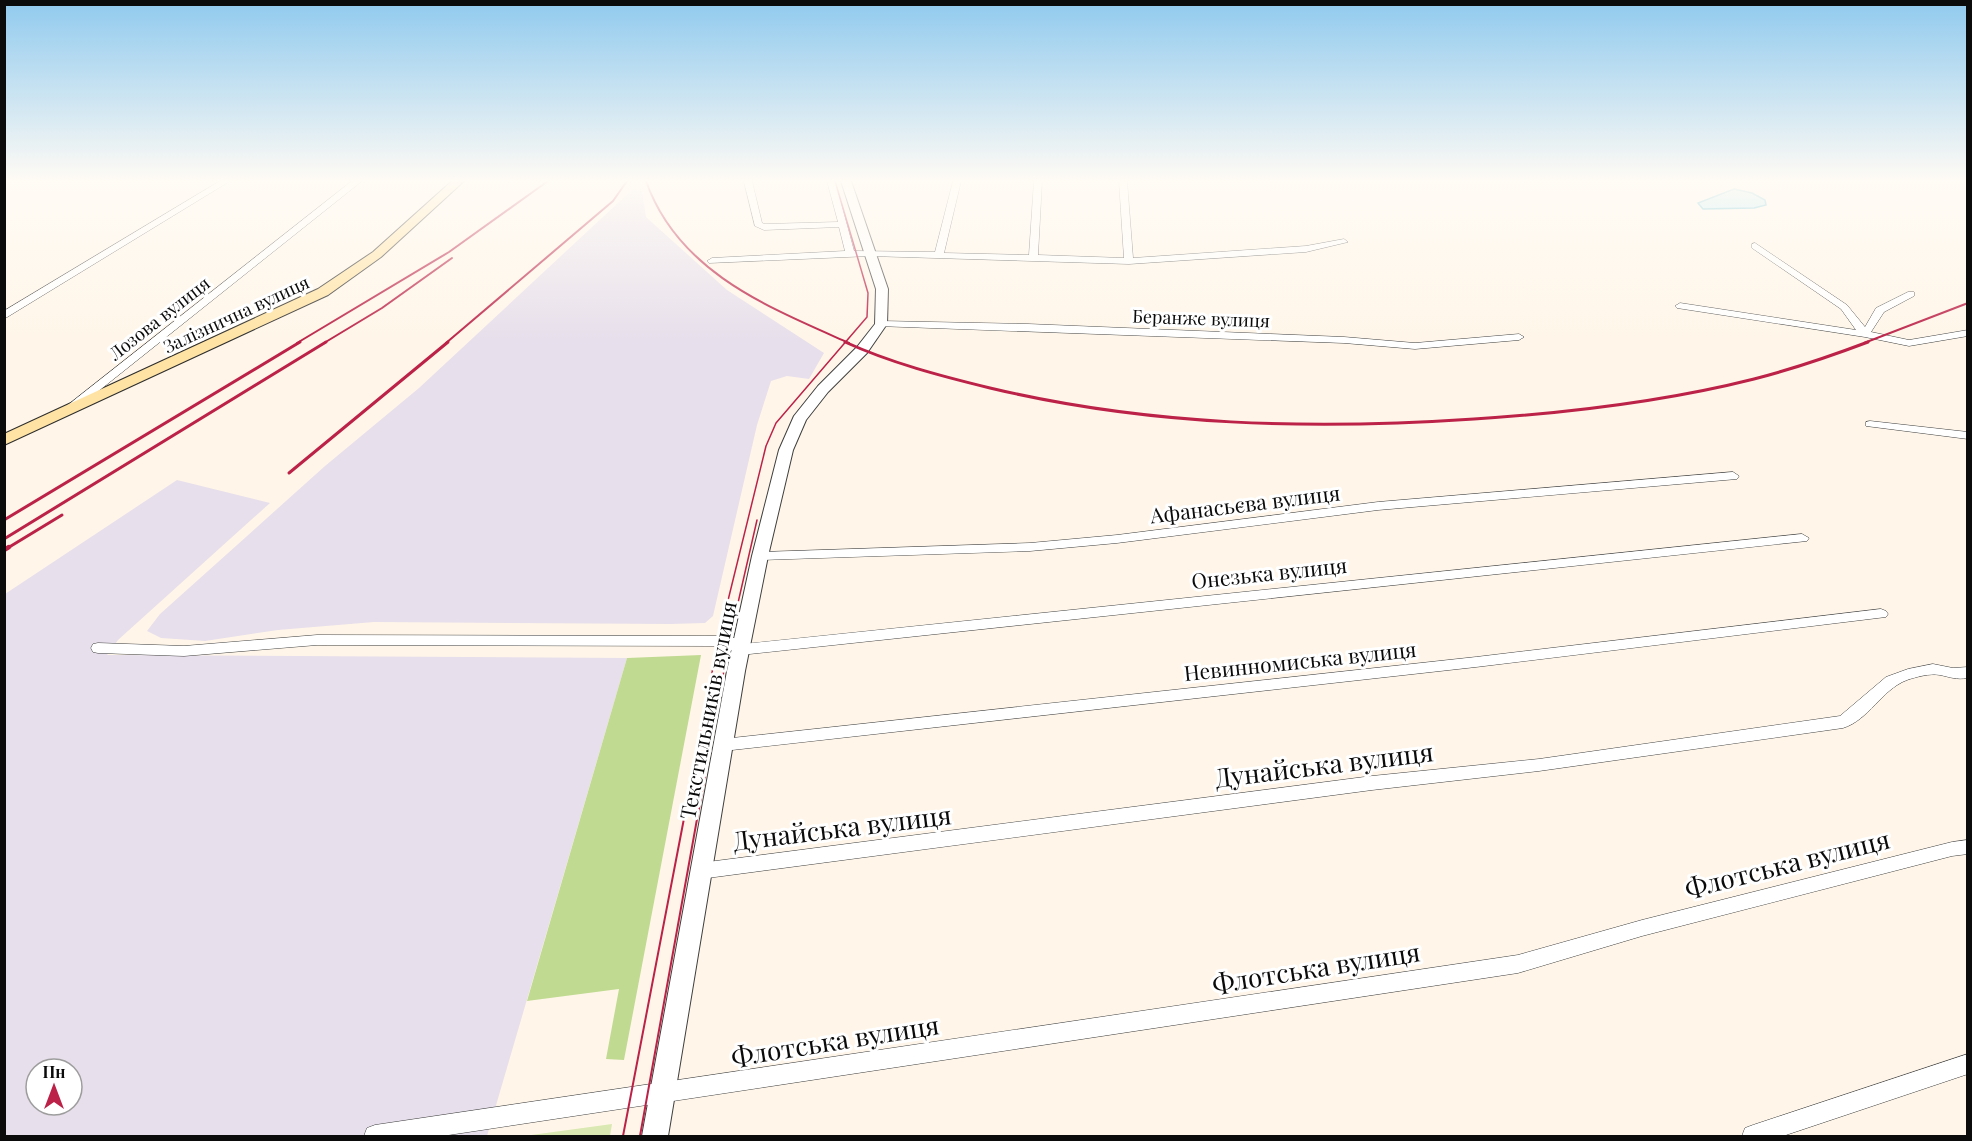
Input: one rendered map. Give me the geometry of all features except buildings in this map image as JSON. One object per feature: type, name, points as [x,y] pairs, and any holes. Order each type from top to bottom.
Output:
[{"type":"main road","name":"Залізнична вулиця","points":[[4,440],[323,292],[352,275],[400,234]]},
{"type":"street","points":[[4,316],[138,234]]},
{"type":"street","name":"Лозова вулиця","points":[[66,412],[291,234]]},
{"type":"street","points":[[845,234],[851,255]]},
{"type":"street","points":[[864,234],[882,289],[881,324]]},
{"type":"street","points":[[939,255],[944,234]]},
{"type":"street","points":[[1033,259],[1035,234]]},
{"type":"street","points":[[1127,234],[1129,261]]},
{"type":"street","points":[[712,261],[870,253],[1129,261],[1306,249],[1344,242]]},
{"type":"street","points":[[1755,246],[1844,307],[1865,334]]},
{"type":"street","points":[[1865,334],[1880,310],[1911,294]]},
{"type":"street","points":[[1680,306],[1865,334],[1909,343],[1968,333]]},
{"type":"street","name":"Беранже вулиця","points":[[881,324],[1039,327],[1333,340],[1415,346],[1519,338]]},
{"type":"street","name":"Текстильників вулиця","points":[[655,1137],[740,650],[760,556],[791,433],[799,419],[823,390],[862,350],[881,324]]},
{"type":"street","points":[[1870,424],[1968,436]]},
{"type":"street","name":"Афанасьєва вулиця","points":[[760,556],[1052,545],[1378,506],[1733,476]]},
{"type":"street","name":"Онезька вулиця","points":[[740,650],[1802,538]]},
{"type":"street","name":"Невинномиська вулиця","points":[[723,745],[1881,615]]},
{"type":"street","points":[[98,648],[183,651],[317,640],[706,641],[729,642],[740,650]]},
{"type":"street","name":"Дунайська вулиця","points":[[700,871],[1372,783],[1539,765],[1843,722],[1855,716],[1886,684],[1901,676],[1938,669],[1954,675],[1968,672]]},
{"type":"street","name":"Флотська вулиця","points":[[375,1137],[1518,964],[1665,922],[1968,847]]},
{"type":"street","points":[[1753,1137],[1968,1064]]},
{"type":"shaded area","points":[[584,234],[665,234],[727,290],[824,353],[809,379],[787,376],[771,381],[757,425],[713,616],[705,623],[374,622],[278,630],[205,641],[161,638],[147,631],[160,614],[325,466],[419,388]]},
{"type":"shaded area","points":[[177,480],[270,503],[118,640],[107,655],[627,658],[487,1136],[5,1136],[5,594]]},
{"type":"green space","points":[[701,655],[624,1060],[606,1059],[619,989],[527,1001],[627,658]]},
{"type":"green space","points":[[612,1124],[610,1136],[524,1136]]},
{"type":"tram line","points":[[686,810],[718,641],[766,446],[776,423],[867,317],[868,293],[851,234]]},
{"type":"tram line","points":[[699,810],[729,642],[757,520]]},
{"type":"tram line","points":[[623,1136],[686,808]]},
{"type":"tram line","points":[[640,1136],[699,808]]},
{"type":"railway","points":[[297,343],[449,252],[474,234]]},
{"type":"railway","points":[[446,343],[574,234]]},
{"type":"railway","points":[[676,234],[703,263],[729,283],[758,300],[849,343]]},
{"type":"railway","points":[[324,343],[382,308],[452,258]]},
{"type":"railway","points":[[1864,343],[1968,303]]},
{"type":"railway","points":[[4,520],[300,342]]},
{"type":"railway","points":[[4,539],[326,342]]},
{"type":"railway","points":[[289,473],[448,342]]},
{"type":"railway","points":[[845,342],[898,363],[935,374],[1050,401],[1170,417],[1292,424],[1413,422],[1509,417],[1580,410],[1720,387],[1812,362],[1868,342]]},
{"type":"railway","points":[[6,549],[62,515]]},
{"type":"railway","points":[[4,550],[9,547]]}]
